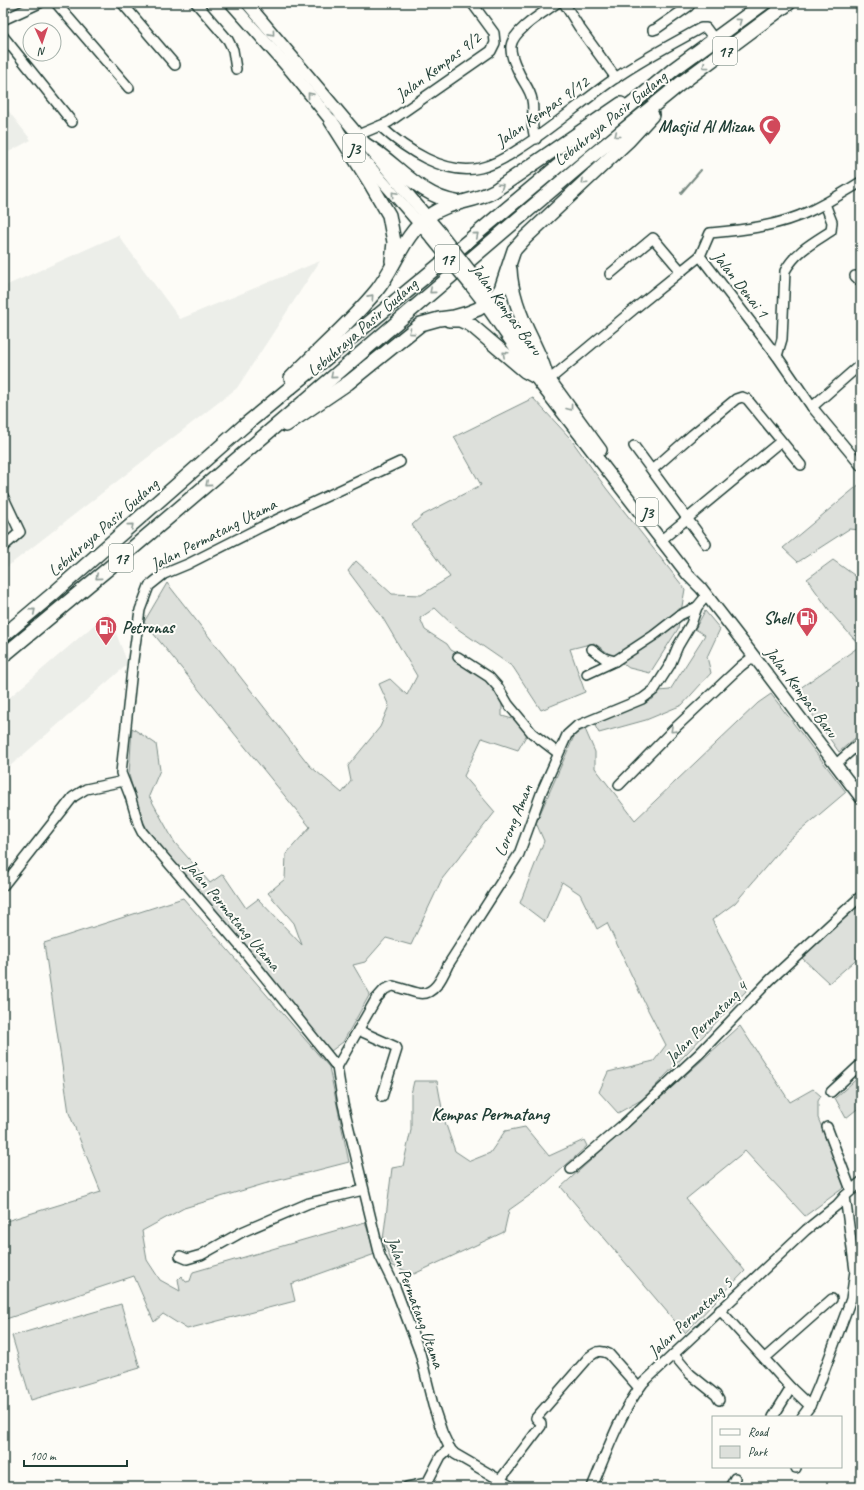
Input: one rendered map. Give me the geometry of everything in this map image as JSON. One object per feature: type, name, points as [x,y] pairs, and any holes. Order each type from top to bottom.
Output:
[{"type":"highway","name":"Lebuhraya Pasir Gudang","points":[[3,636],[245,425],[674,69],[764,3]]},
{"type":"highway","name":"Lebuhraya Pasir Gudang","points":[[3,656],[212,481],[236,458],[587,160],[680,84],[789,3]]},
{"type":"highway","points":[[245,425],[350,320],[377,290],[405,242],[424,220],[443,207],[485,196],[494,191],[591,123],[674,69]]},
{"type":"highway","points":[[236,458],[348,383],[421,324],[468,313],[489,302],[501,289],[514,250],[628,141],[680,84]]},
{"type":"highway","points":[[331,121],[389,216],[394,242],[390,270]]},
{"type":"highway","points":[[366,145],[377,151],[428,192],[445,201],[458,203]]},
{"type":"highway","points":[[439,319],[460,320],[471,325],[525,371],[543,377],[544,364],[519,312],[511,280],[510,261]]},
{"type":"main road","name":"Jalan Kempas Baru","points":[[231,3],[291,71],[331,121],[424,220]]},
{"type":"main road","name":"Jalan Kempas Baru","points":[[247,3],[358,135],[475,283],[688,575],[704,592],[754,656],[861,798]]},
{"type":"main road","name":"Jalan Kempas Baru","points":[[543,377],[692,572],[704,592]]},
{"type":"street","points":[[3,20],[40,3]]},
{"type":"street","points":[[56,3],[129,88]]},
{"type":"street","points":[[122,3],[175,65]]},
{"type":"street","points":[[196,3],[228,40],[233,50],[236,69]]},
{"type":"street","name":"Jalan Kempas 9/2","points":[[358,135],[380,126],[397,116],[491,51],[495,43],[494,32],[472,3]]},
{"type":"street","points":[[536,139],[532,132],[532,99],[514,61],[511,46],[513,39],[518,32],[557,3]]},
{"type":"street","points":[[564,3],[579,27],[616,78]]},
{"type":"street","points":[[653,30],[691,3]]},
{"type":"street","name":"Jalan Kempas 9/12","points":[[380,126],[390,135],[427,159],[444,167],[466,169],[480,168],[504,158],[536,139],[616,78],[701,28],[706,28],[714,39]]},
{"type":"street","points":[[3,36],[72,122]]},
{"type":"street","points":[[700,256],[710,233],[735,231],[776,223],[808,212],[825,204],[861,182]]},
{"type":"street","points":[[777,356],[782,339],[785,271],[789,263],[799,253],[832,231],[832,222],[825,204]]},
{"type":"street","points":[[610,274],[653,238],[681,271]]},
{"type":"street","name":"Jalan Denai 1","points":[[543,377],[700,256],[777,356],[812,407],[861,466]]},
{"type":"street","points":[[812,407],[861,364]]},
{"type":"street","points":[[652,470],[736,399],[742,397],[747,399],[801,465]]},
{"type":"street","points":[[665,537],[781,441]]},
{"type":"street","points":[[634,446],[706,544]]},
{"type":"street","name":"Jalan Permatang Utama","points":[[400,462],[261,527],[188,564],[164,574],[149,586],[140,610],[121,773],[142,832],[239,945],[337,1067],[343,1104],[380,1256],[395,1287],[420,1353],[433,1405],[442,1432],[450,1448],[455,1454],[512,1487]]},
{"type":"street","points":[[3,496],[20,532],[3,547]]},
{"type":"street","name":"Lorong Aman","points":[[337,1067],[376,999],[388,987],[393,986],[423,993],[433,989],[441,979],[448,965],[519,854],[542,791],[565,737],[575,727],[642,699],[654,690],[670,665],[678,646],[691,624],[704,592]]},
{"type":"street","points":[[587,674],[615,662],[680,615],[697,607]]},
{"type":"street","points":[[592,649],[604,658],[615,662]]},
{"type":"street","points":[[619,785],[674,729],[741,666],[754,656]]},
{"type":"street","points":[[458,657],[488,677],[498,687],[508,704],[527,728],[541,741],[558,753]]},
{"type":"street","points":[[835,765],[861,742]]},
{"type":"street","points":[[3,886],[74,797],[86,789],[124,781]]},
{"type":"street","name":"Jalan Permatang 4","points":[[571,1169],[624,1124],[728,1025],[770,980],[861,896]]},
{"type":"street","points":[[358,1030],[396,1046],[397,1049],[382,1097]]},
{"type":"street","points":[[831,1092],[861,1064]]},
{"type":"street","points":[[803,1416],[810,1406],[819,1385],[851,1299],[855,1271],[848,1193],[827,1127]]},
{"type":"street","name":"Jalan Permatang 5","points":[[592,1487],[621,1419],[642,1383],[674,1355],[806,1230],[837,1206],[848,1193],[861,1182]]},
{"type":"street","points":[[180,1256],[187,1259],[201,1255],[242,1232],[309,1203],[363,1190]]},
{"type":"street","points":[[765,1358],[832,1299]]},
{"type":"street","points":[[720,1310],[791,1388],[810,1406]]},
{"type":"street","points":[[500,1480],[541,1426],[541,1423],[536,1418],[589,1357],[598,1351],[604,1351],[608,1354],[639,1388]]},
{"type":"street","points":[[674,1355],[690,1374],[716,1395],[719,1400]]},
{"type":"street","points":[[774,1416],[791,1388]]},
{"type":"street","points":[[406,1487],[426,1485],[441,1456],[450,1448]]},
{"type":"shaded area","points":[[3,104],[31,140],[3,155]]},
{"type":"shaded area","points":[[118,235],[180,319],[320,261],[237,388],[3,570],[3,287]]},
{"type":"shaded area","points":[[108,613],[128,664],[9,767],[3,760],[3,703]]},
{"type":"green space","points":[[533,398],[570,438],[606,488],[685,589],[678,629],[650,673],[629,668],[594,643],[570,649],[585,692],[541,710],[513,667],[455,627],[435,608],[420,618],[425,630],[447,644],[451,650],[466,658],[505,694],[502,703],[502,716],[530,724],[526,736],[518,750],[482,738],[464,776],[495,812],[442,879],[411,945],[386,938],[365,962],[353,965],[370,994],[343,1042],[331,1051],[149,833],[141,817],[129,775],[132,728],[156,744],[160,770],[149,796],[175,843],[210,883],[223,874],[246,908],[258,899],[302,945],[294,923],[268,893],[285,879],[286,854],[310,827],[144,622],[167,583],[310,766],[342,793],[351,781],[348,766],[380,727],[389,706],[379,684],[390,679],[407,695],[417,676],[381,615],[348,571],[356,561],[392,594],[421,595],[450,577],[412,525],[423,515],[481,485],[454,437]]},
{"type":"green space","points":[[861,483],[861,530],[849,529],[798,562],[783,548]]},
{"type":"green space","points":[[833,560],[861,580],[861,733],[839,752],[796,691],[860,646],[832,614],[807,579]]},
{"type":"green space","points":[[705,611],[720,629],[707,657],[711,673],[682,705],[646,720],[599,733],[594,724],[653,699],[659,691],[670,690],[705,635],[695,629]]},
{"type":"green space","points":[[771,694],[846,792],[787,842],[735,903],[712,920],[748,989],[643,1099],[618,1113],[599,1092],[608,1072],[654,1061],[666,1045],[607,923],[597,929],[580,894],[562,882],[545,922],[520,903],[544,841],[536,823],[575,734],[585,729],[595,752],[595,768],[635,820],[758,703]]},
{"type":"green space","points":[[183,898],[329,1067],[349,1162],[264,1184],[184,1208],[142,1231],[147,1260],[160,1280],[180,1291],[178,1279],[181,1276],[186,1282],[190,1281],[193,1272],[365,1222],[375,1254],[291,1284],[295,1301],[187,1329],[163,1314],[154,1322],[134,1276],[3,1320],[3,1222],[101,1192],[69,1113],[44,943]]},
{"type":"green space","points":[[861,903],[861,955],[829,983],[801,957]]},
{"type":"green space","points":[[740,1026],[790,1102],[813,1089],[821,1096],[818,1101],[818,1118],[846,1186],[805,1216],[745,1151],[686,1199],[745,1271],[685,1333],[561,1187]]},
{"type":"green space","points":[[861,1075],[861,1106],[846,1118],[835,1098]]},
{"type":"green space","points":[[414,1081],[437,1081],[444,1119],[455,1151],[470,1161],[490,1153],[505,1131],[525,1127],[549,1156],[584,1140],[587,1146],[543,1186],[509,1210],[504,1232],[414,1274],[393,1266],[383,1240],[392,1168],[403,1166],[411,1130],[411,1094]]},
{"type":"green space","points":[[121,1304],[140,1368],[31,1400],[12,1336]]},
{"type":"waterway","points":[[681,193],[701,170]]},
{"type":"place","name":"Masjid Al Mizan","points":[[770,146]]},
{"type":"place","name":"Shell","points":[[807,638]]},
{"type":"place","name":"Petronas","points":[[106,646]]},
{"type":"district","name":"Kempas Permatang","points":[[490,1114]]}]
